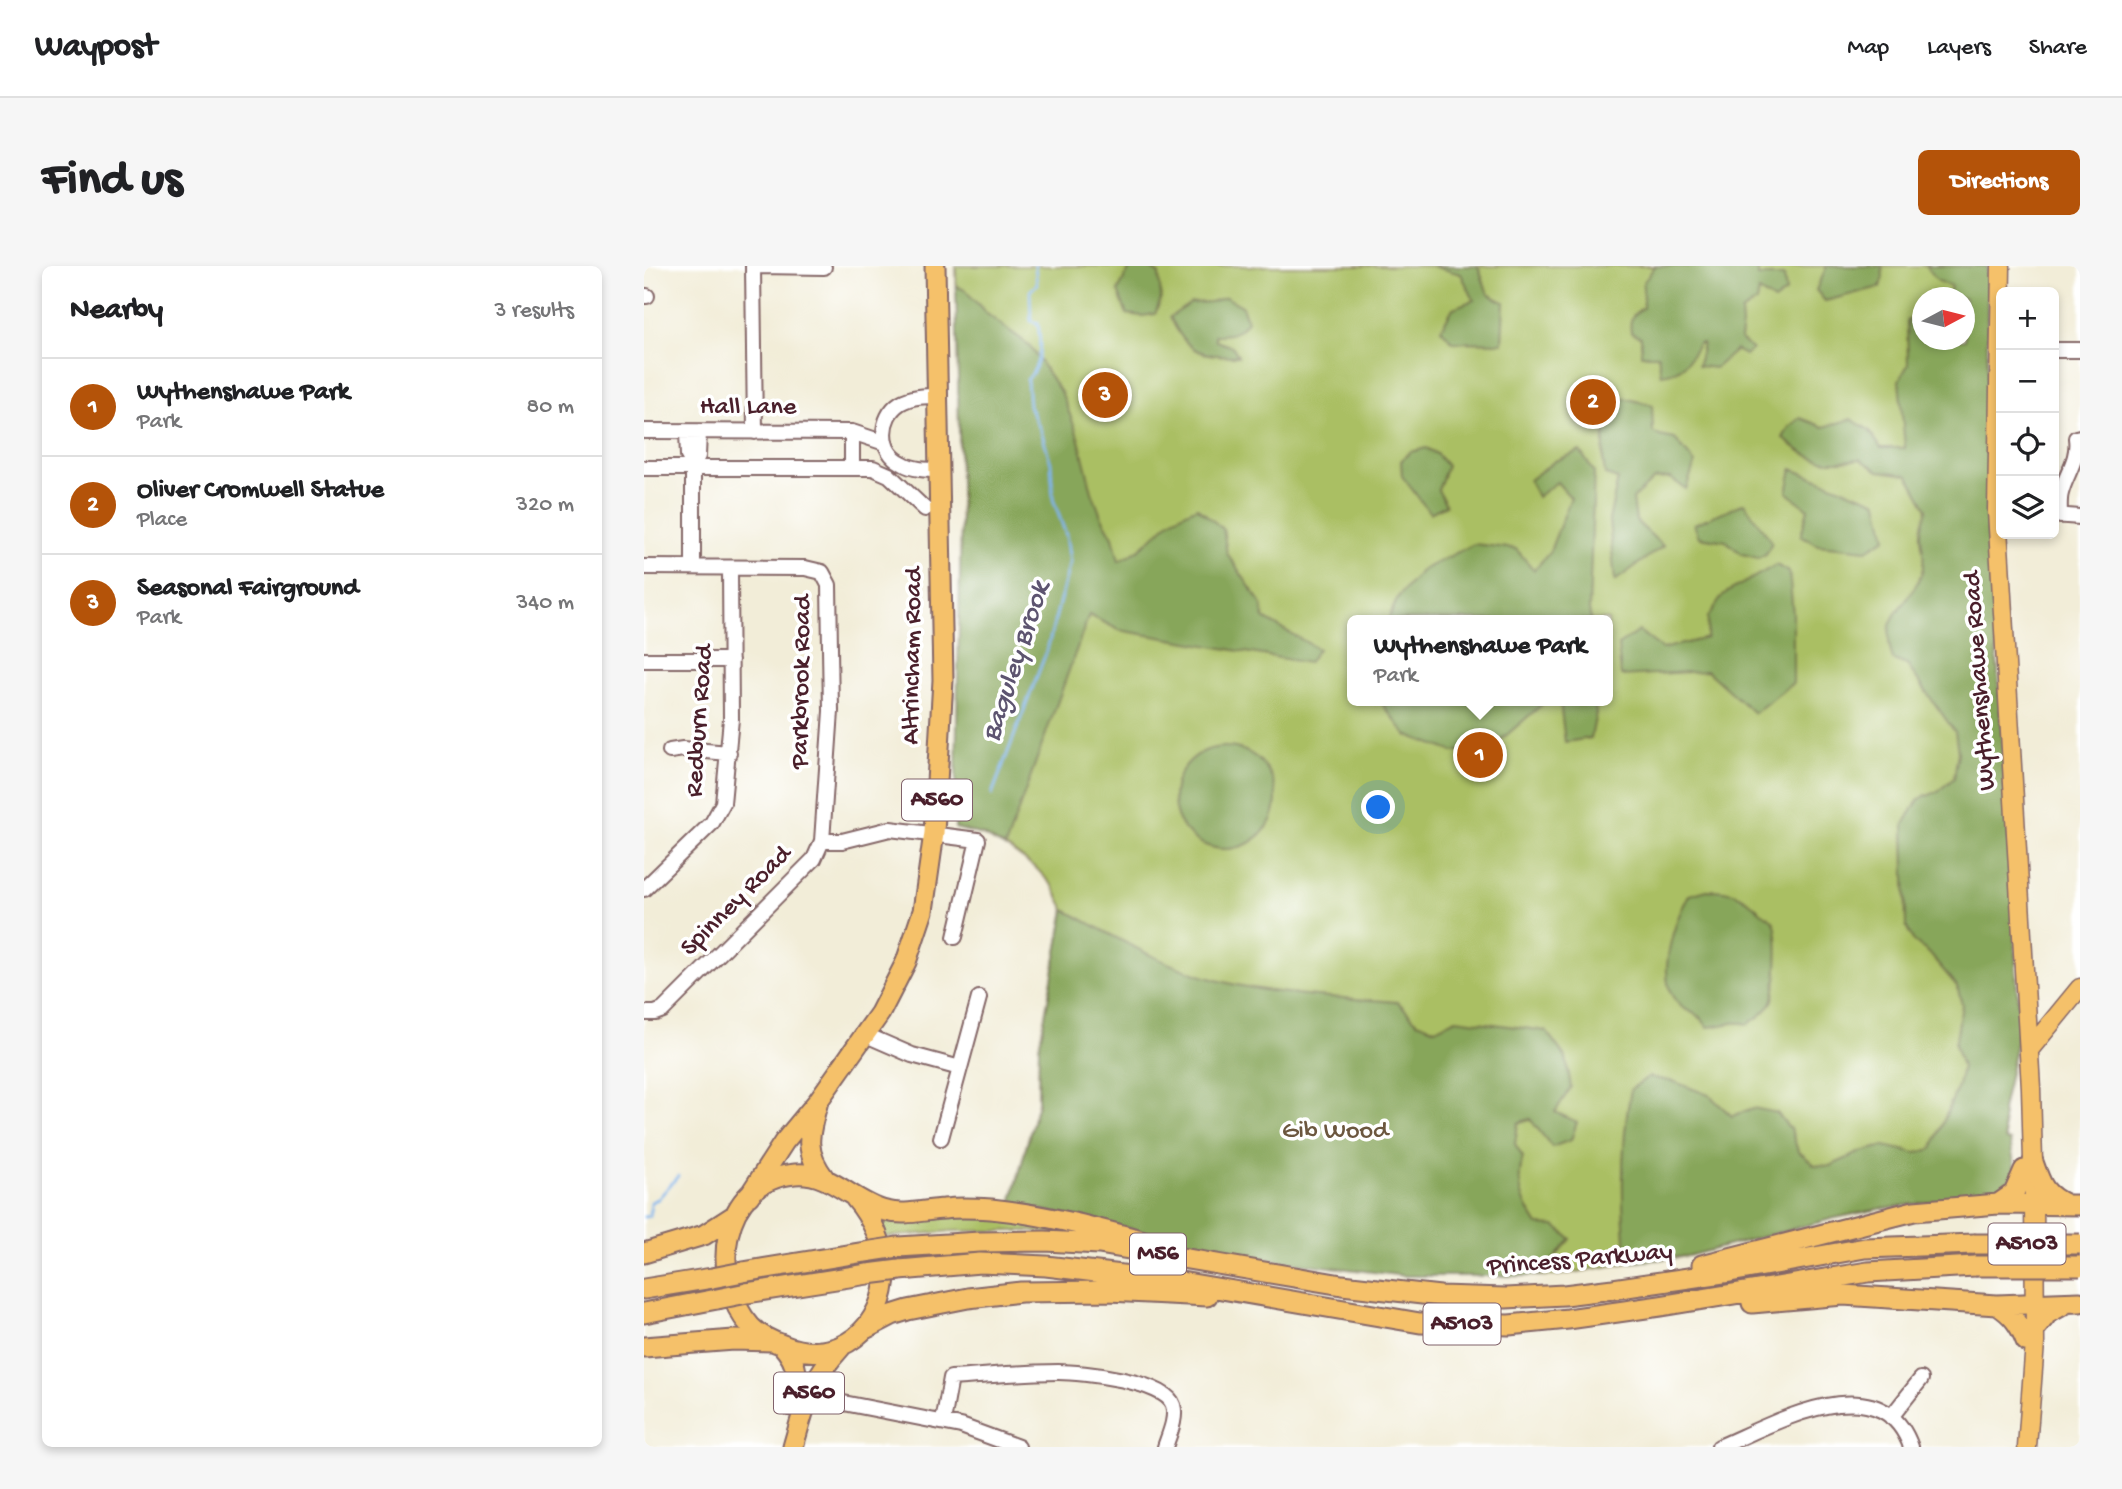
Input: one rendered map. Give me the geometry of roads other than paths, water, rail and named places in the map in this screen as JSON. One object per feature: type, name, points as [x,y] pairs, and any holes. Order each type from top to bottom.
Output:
[{"type":"highway","name":"Altrincham Road","points":[[749,1196],[784,1142],[866,1035],[898,979],[918,930],[927,890],[934,833],[943,680],[935,266]]},
{"type":"highway","name":"Altrincham Road","points":[[818,1101],[809,1143],[815,1163],[825,1179]]},
{"type":"highway","points":[[1998,1204],[2014,1193],[2029,1166],[2049,1196],[2074,1205]]},
{"type":"highway","name":"A560","points":[[793,1447],[815,1378],[841,1347],[864,1329],[878,1307],[885,1270],[877,1234],[855,1198],[825,1179],[799,1174],[784,1175],[764,1184],[749,1196],[735,1215],[725,1252],[729,1287],[749,1324],[777,1343],[791,1349],[816,1352],[841,1347]]},
{"type":"highway","name":"A5103","points":[[855,1198],[877,1209],[896,1213],[955,1208],[992,1209],[1077,1224],[1270,1274]]},
{"type":"highway","points":[[1613,1289],[1914,1211],[1998,1204],[2074,1205]]},
{"type":"highway","points":[[644,1253],[704,1235],[735,1215]]},
{"type":"highway","name":"Princess Parkway","points":[[644,1289],[898,1247],[949,1243],[1045,1241],[1099,1244],[1270,1274],[1440,1296],[1506,1298],[1613,1289],[1865,1248],[2080,1244]]},
{"type":"highway","name":"Princess Parkway","points":[[644,1313],[868,1273],[980,1264],[1076,1268],[1181,1282],[1420,1322],[1497,1325],[1568,1320],[1868,1272],[1975,1266],[2080,1266]]},
{"type":"highway","name":"A5103","points":[[864,1329],[908,1310],[1021,1292],[1109,1291],[1266,1297]]},
{"type":"highway","points":[[1660,1306],[1747,1303],[1843,1295],[1997,1306],[2073,1303]]},
{"type":"highway","points":[[1997,1306],[2011,1315],[2021,1328],[2031,1335],[2047,1314],[2073,1303]]},
{"type":"highway","points":[[644,1347],[746,1340],[777,1343]]},
{"type":"highway","name":"A560","points":[[777,1343],[795,1364],[799,1384],[781,1447]]},
{"type":"main road","name":"Wythenshawe Road","points":[[2001,266],[2001,287]]},
{"type":"main road","name":"Wythenshawe Road","points":[[1999,476],[2000,413]]},
{"type":"main road","name":"Wythenshawe Road","points":[[2001,539],[2029,1050],[2031,1379],[2027,1447]]},
{"type":"main road","points":[[2029,1050],[2080,988]]},
{"type":"street","points":[[753,266],[755,432]]},
{"type":"street","points":[[760,266],[824,267]]},
{"type":"street","points":[[2059,350],[2080,350]]},
{"type":"street","name":"Hall Lane","points":[[644,431],[854,433],[885,424],[889,413],[900,403],[916,397],[938,396]]},
{"type":"street","points":[[885,424],[885,443]]},
{"type":"street","points":[[693,432],[688,457],[693,466],[693,567]]},
{"type":"street","points":[[852,468],[854,433]]},
{"type":"street","name":"Hall Lane","points":[[854,433],[885,443],[892,455],[903,464],[918,469],[940,470]]},
{"type":"street","points":[[2059,496],[2074,466],[2076,438],[2080,437]]},
{"type":"street","points":[[644,468],[873,468],[884,471],[925,509]]},
{"type":"street","points":[[2059,515],[2080,517]]},
{"type":"street","name":"Parkbrook Road","points":[[644,567],[810,568],[822,572],[829,581],[831,711],[821,841]]},
{"type":"street","name":"Redburn Road","points":[[644,889],[712,823],[720,811],[725,793],[729,753],[730,568]]},
{"type":"street","points":[[644,660],[731,660]]},
{"type":"street","points":[[670,751],[683,749],[729,753]]},
{"type":"street","points":[[821,841],[842,841],[890,830],[978,840],[955,937]]},
{"type":"street","name":"Spinney Road","points":[[644,1017],[663,1010],[793,883],[814,859],[821,841]]},
{"type":"street","points":[[941,1138],[979,999]]},
{"type":"street","points":[[866,1035],[912,1055],[960,1069]]},
{"type":"street","points":[[943,1422],[951,1378],[1060,1372],[1129,1381],[1160,1391],[1169,1397],[1174,1406],[1173,1420],[1165,1447]]},
{"type":"street","points":[[1891,1417],[1921,1379]]},
{"type":"street","points":[[808,1396],[970,1428],[1018,1447]]},
{"type":"street","points":[[1719,1447],[1808,1410],[1839,1402],[1874,1407],[1891,1417],[1908,1438],[1911,1447]]},
{"type":"waterway","name":"Baguley Brook","points":[[992,794],[1047,650],[1070,562],[1066,535],[1053,499],[1051,463],[1041,431],[1029,406],[1027,380],[1038,360],[1040,346],[1038,323],[1031,321],[1030,291],[1037,284],[1035,266]]},
{"type":"waterway","name":"Baguley Brook","points":[[644,1217],[650,1216],[651,1202],[658,1199],[678,1176]]},
{"type":"place","name":"Seasonal Fairground","points":[[1105,395]]},
{"type":"place","name":"Oliver Cromwell Statue","points":[[1593,402]]},
{"type":"place","name":"Wythenshawe Park","points":[[1480,755]]},
{"type":"park label","name":"Gib Wood","points":[[1335,1132]]}]
